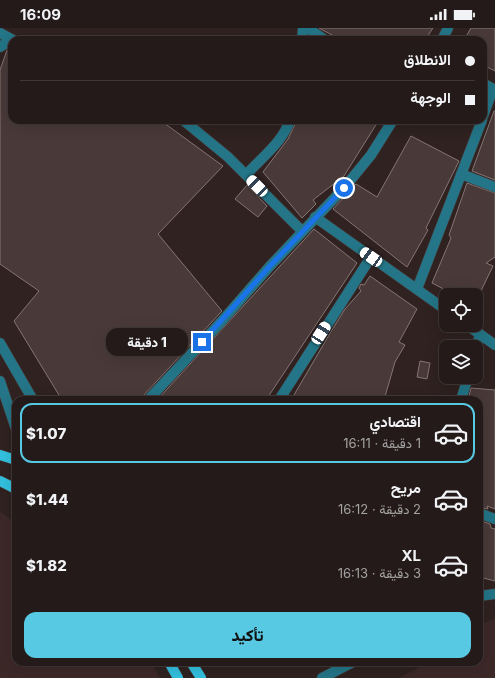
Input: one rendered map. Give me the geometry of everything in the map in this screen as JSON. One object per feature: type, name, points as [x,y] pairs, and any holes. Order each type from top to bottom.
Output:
[{"type":"main road","points":[[0,455],[12,459]]},
{"type":"main road","points":[[0,481],[12,487]]},
{"type":"main road","points":[[171,666],[178,678]]},
{"type":"main road","points":[[194,666],[201,678]]},
{"type":"street","points":[[308,28],[319,36]]},
{"type":"street","points":[[487,107],[494,90]]},
{"type":"street","points":[[188,124],[228,157],[302,232]]},
{"type":"street","points":[[246,175],[280,140],[289,124]]},
{"type":"street","points":[[152,396],[211,333],[315,217],[344,188],[371,155],[390,124]]},
{"type":"street","points":[[417,289],[480,124]]},
{"type":"street","points":[[461,174],[495,187]]},
{"type":"street","points":[[315,217],[439,305]]},
{"type":"street","points":[[282,396],[371,257]]},
{"type":"street","points":[[477,332],[495,345]]},
{"type":"street","points":[[478,340],[480,334]]},
{"type":"street","points":[[0,343],[31,396]]},
{"type":"street","points":[[0,381],[12,417]]},
{"type":"street","points":[[462,396],[466,384]]},
{"type":"street","points":[[483,514],[495,519]]},
{"type":"street","points":[[483,596],[495,594]]},
{"type":"street","points":[[322,678],[344,666]]},
{"type":"shaded area","points":[[0,511],[12,521],[12,666],[153,666],[160,678],[0,678]]},
{"type":"shaded area","points":[[495,618],[495,678],[399,678],[422,666],[483,666],[483,624]]},
{"type":"building","points":[[319,28],[433,28],[428,36],[334,36]]},
{"type":"building","points":[[471,28],[495,28],[495,71],[487,67],[487,36],[466,36]]},
{"type":"building","points":[[7,50],[8,124],[165,124],[223,166],[158,234],[222,311],[143,396],[60,396],[14,321],[39,291],[0,264],[0,70]]},
{"type":"building","points":[[495,111],[495,180],[472,171]]},
{"type":"building","points":[[295,124],[376,124],[344,176],[313,200],[316,204],[302,218],[263,172],[288,139]]},
{"type":"building","points":[[411,136],[459,161],[426,228],[428,230],[407,267],[333,209],[356,184],[377,197]]},
{"type":"building","points":[[467,183],[495,193],[495,257],[486,263],[493,266],[482,288],[442,288],[432,283],[451,238],[449,235]]},
{"type":"building","points":[[247,185],[267,206],[258,217],[235,199]]},
{"type":"building","points":[[314,229],[357,263],[269,396],[161,396]]},
{"type":"building","points":[[370,276],[417,309],[399,342],[405,345],[395,362],[385,396],[293,396],[345,309],[361,291],[359,288],[361,284],[364,285]]},
{"type":"building","points":[[420,361],[430,363],[427,379],[417,377]]},
{"type":"building","points":[[471,388],[495,390],[495,509],[487,506],[488,509],[483,508],[483,396],[469,396]]},
{"type":"building","points":[[483,521],[490,524],[491,528],[495,529],[495,581],[483,578]]},
{"type":"route","points":[[202,342],[270,266],[344,188]]}]
